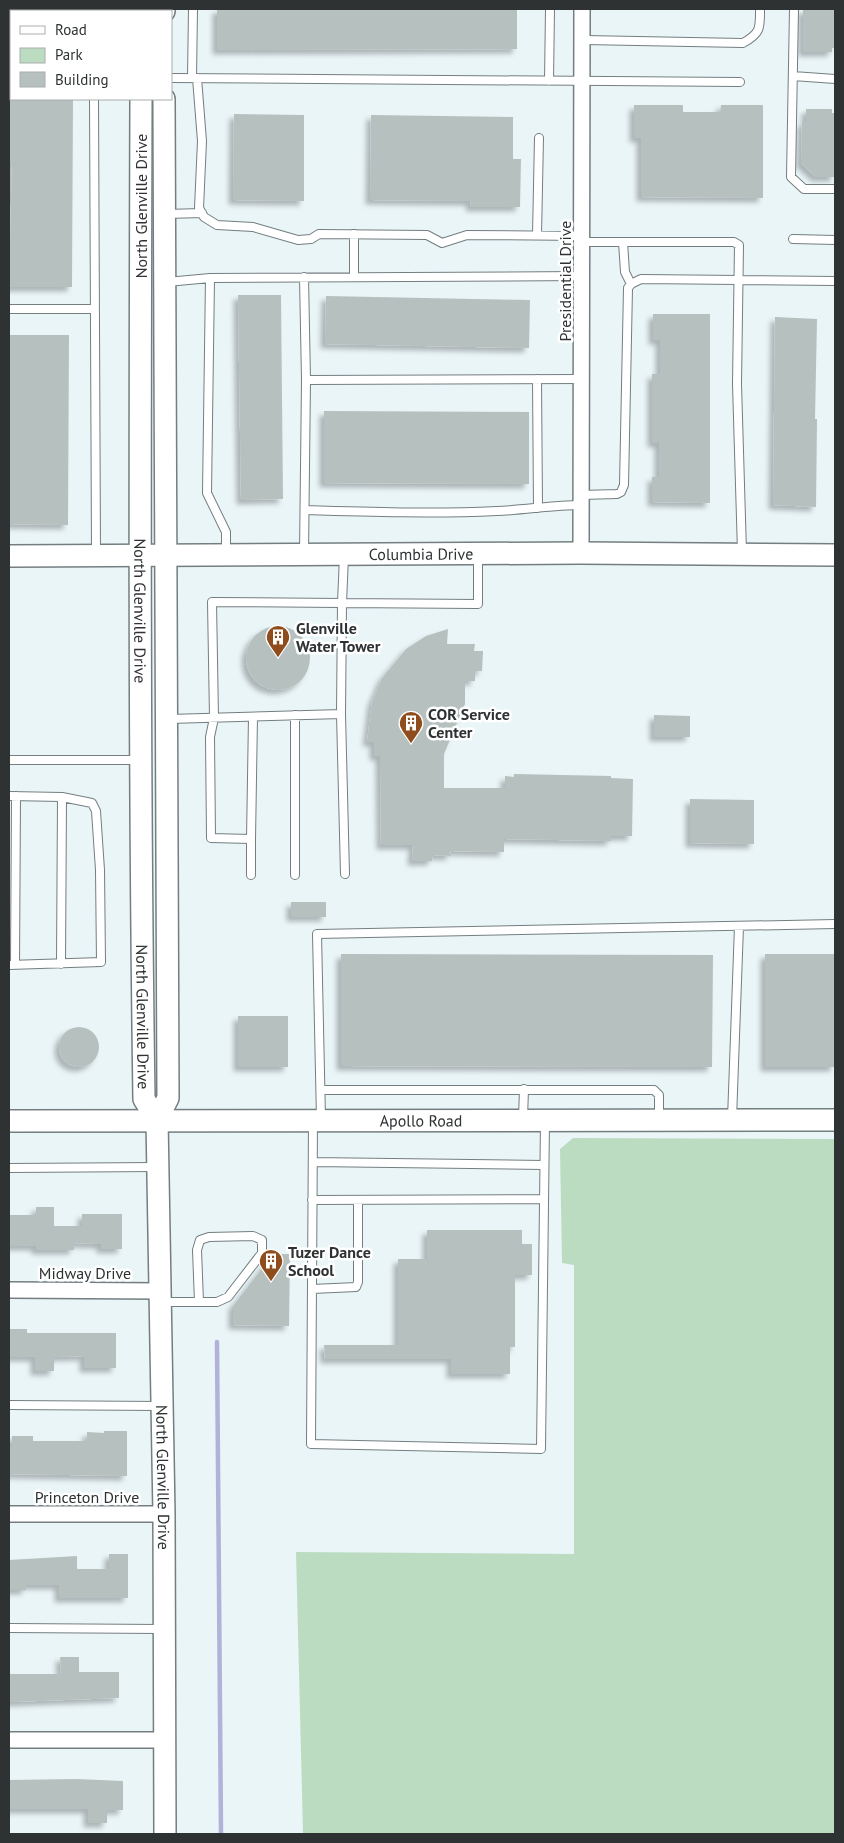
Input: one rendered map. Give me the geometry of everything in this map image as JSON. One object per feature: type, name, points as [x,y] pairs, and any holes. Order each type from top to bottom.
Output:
[{"type":"street","name":"Presidential Drive","points":[[581,553],[584,40],[582,9]]},
{"type":"street","name":"North Glenville Drive","points":[[141,100],[139,555],[144,1099],[157,1120]]},
{"type":"street","name":"North Glenville Drive","points":[[164,100],[168,1098],[157,1120],[163,1406],[165,1834]]},
{"type":"street","name":"Columbia Drive","points":[[9,556],[581,553],[835,555]]},
{"type":"street","points":[[141,877],[168,876]]},
{"type":"street","name":"Apollo Road","points":[[9,1122],[157,1120],[835,1120]]},
{"type":"street","name":"Midway Drive","points":[[9,1290],[161,1296]]},
{"type":"street","name":"Princeton Drive","points":[[9,1514],[164,1514]]},
{"type":"street","points":[[9,1740],[166,1740]]},
{"type":"lane","points":[[193,9],[194,78],[201,112],[200,208],[204,217],[217,225],[253,227],[298,240],[311,239],[319,234],[427,235],[442,243],[467,235],[537,236],[623,242],[734,242],[739,245],[737,384],[742,554]]},
{"type":"lane","points":[[549,81],[550,9]]},
{"type":"lane","points":[[584,40],[743,43],[754,37],[760,28],[760,9]]},
{"type":"lane","points":[[794,9],[791,177],[804,189],[835,189]]},
{"type":"lane","points":[[793,76],[835,79]]},
{"type":"lane","points":[[172,78],[740,82]]},
{"type":"lane","points":[[94,100],[96,555]]},
{"type":"lane","points":[[537,236],[539,138]]},
{"type":"lane","points":[[164,214],[202,213]]},
{"type":"lane","points":[[354,234],[354,277]]},
{"type":"lane","points":[[794,239],[835,240]]},
{"type":"lane","points":[[623,242],[625,272],[631,284]]},
{"type":"lane","points":[[165,282],[210,278],[583,276]]},
{"type":"lane","points":[[304,277],[306,380],[304,554]]},
{"type":"lane","points":[[210,278],[207,493],[226,532],[226,554]]},
{"type":"lane","points":[[305,510],[451,513],[538,508],[622,492],[624,485],[628,288],[631,284],[641,279],[835,281]]},
{"type":"lane","points":[[9,309],[95,309]]},
{"type":"lane","points":[[537,379],[538,508]]},
{"type":"lane","points":[[306,380],[582,379]]},
{"type":"lane","points":[[344,554],[342,714],[345,874]]},
{"type":"lane","points":[[251,839],[211,838],[210,736],[214,718],[212,602],[478,604],[478,554]]},
{"type":"lane","points":[[167,719],[342,714]]},
{"type":"lane","points":[[295,715],[295,874]]},
{"type":"lane","points":[[251,875],[253,716]]},
{"type":"lane","points":[[9,760],[140,760]]},
{"type":"lane","points":[[12,796],[62,797],[92,803],[96,811],[101,962],[12,965],[12,796]]},
{"type":"lane","points":[[60,964],[62,797]]},
{"type":"lane","points":[[545,1120],[542,1449],[311,1444],[312,1162],[321,1090],[317,934],[835,924]]},
{"type":"lane","points":[[732,1120],[739,926]]},
{"type":"lane","points":[[522,1120],[524,1089]]},
{"type":"lane","points":[[321,1090],[654,1090],[659,1095],[658,1120]]},
{"type":"lane","points":[[312,1162],[544,1165]]},
{"type":"lane","points":[[9,1168],[158,1167]]},
{"type":"lane","points":[[312,1200],[544,1199]]},
{"type":"lane","points":[[312,1289],[356,1287],[358,1282],[358,1200]]},
{"type":"lane","points":[[161,1296],[199,1302],[217,1302],[228,1297],[262,1253],[262,1240],[253,1236],[209,1236],[200,1240],[198,1250],[199,1302]]},
{"type":"lane","points":[[9,1405],[163,1406]]},
{"type":"lane","points":[[9,1628],[165,1629]]},
{"type":"green space","points":[[573,1138],[835,1139],[835,1834],[303,1834],[296,1552],[574,1554],[574,1265],[562,1263],[560,1149]]},
{"type":"building","points":[[217,9],[517,9],[517,49],[217,50]]},
{"type":"building","points":[[803,9],[835,9],[835,48],[832,48],[832,52],[803,52]]},
{"type":"building","points":[[9,99],[73,100],[72,287],[9,287],[12,163],[9,163]]},
{"type":"building","points":[[634,105],[683,105],[683,112],[720,112],[721,105],[763,105],[763,198],[641,197],[641,138],[634,138]]},
{"type":"building","points":[[806,109],[832,109],[832,113],[835,113],[835,177],[816,177],[801,163],[802,122],[806,122]]},
{"type":"building","points":[[234,114],[304,115],[304,201],[233,200]]},
{"type":"building","points":[[371,115],[513,117],[513,159],[521,159],[520,207],[470,207],[471,201],[370,200]]},
{"type":"building","points":[[238,295],[281,295],[283,499],[241,500]]},
{"type":"building","points":[[326,296],[530,300],[529,348],[325,344]]},
{"type":"building","points":[[653,314],[710,314],[710,503],[652,502],[652,477],[659,477],[659,443],[652,443],[652,374],[660,374],[660,340],[653,340]]},
{"type":"building","points":[[775,317],[817,319],[816,507],[773,505]]},
{"type":"building","points":[[9,335],[69,335],[68,525],[9,524]]},
{"type":"building","points":[[324,411],[529,412],[529,484],[324,483]]},
{"type":"building","name":"Glenville Water Tower","points":[[278,626],[290,628],[301,635],[308,646],[310,658],[308,670],[301,681],[290,688],[278,690],[266,688],[255,681],[248,670],[246,658],[248,646],[255,635],[266,628]]},
{"type":"building","name":"COR Service Center","points":[[448,629],[447,644],[475,644],[474,651],[483,651],[482,671],[475,671],[475,681],[465,681],[465,704],[444,754],[444,788],[505,788],[505,776],[514,777],[514,774],[611,776],[611,778],[633,779],[632,836],[611,836],[611,841],[504,839],[504,852],[450,851],[451,856],[433,855],[432,861],[412,861],[413,845],[381,845],[380,756],[374,756],[374,742],[367,742],[372,702],[382,678],[406,649],[426,636]]},
{"type":"building","points":[[654,715],[690,716],[690,737],[654,737]]},
{"type":"building","points":[[690,799],[754,800],[754,844],[690,843]]},
{"type":"building","points":[[291,902],[326,902],[326,917],[291,917]]},
{"type":"building","points":[[341,954],[713,955],[712,1067],[341,1066]]},
{"type":"building","points":[[765,954],[835,954],[835,1067],[765,1067]]},
{"type":"building","points":[[238,1016],[288,1016],[288,1067],[238,1067]]},
{"type":"building","points":[[79,1027],[93,1033],[99,1047],[93,1061],[79,1067],[65,1061],[59,1047],[65,1033]]},
{"type":"building","points":[[36,1207],[54,1207],[54,1226],[82,1226],[82,1214],[122,1214],[122,1249],[101,1249],[101,1244],[74,1243],[74,1250],[36,1250],[36,1246],[9,1246],[9,1215],[36,1215]]},
{"type":"building","points":[[427,1230],[522,1230],[522,1244],[532,1244],[532,1275],[515,1275],[515,1347],[510,1347],[510,1374],[451,1374],[451,1359],[325,1359],[324,1345],[398,1345],[398,1259],[427,1259]]},
{"type":"building","name":"Tuzer Dance School","points":[[273,1254],[290,1254],[289,1326],[233,1325],[233,1306]]},
{"type":"building","points":[[9,1329],[27,1329],[27,1333],[116,1333],[116,1368],[84,1368],[84,1356],[54,1357],[54,1371],[35,1371],[35,1357],[9,1357]]},
{"type":"building","points":[[104,1431],[127,1431],[127,1476],[9,1474],[9,1447],[12,1447],[12,1436],[33,1436],[33,1441],[87,1441],[87,1432],[104,1433]]},
{"type":"building","points":[[109,1554],[128,1554],[128,1598],[59,1598],[59,1585],[26,1585],[26,1590],[9,1590],[9,1560],[77,1556],[77,1569],[109,1569]]},
{"type":"building","points":[[60,1657],[79,1657],[79,1672],[119,1672],[119,1698],[9,1702],[9,1674],[61,1674]]},
{"type":"building","points":[[76,1779],[123,1781],[123,1810],[107,1810],[107,1823],[88,1823],[88,1809],[9,1809],[9,1780]]},
{"type":"waterway","points":[[217,1342],[221,1834]]},
{"type":"place","name":"Glenville Water Tower","points":[[278,658]]},
{"type":"place","name":"COR Service Center","points":[[411,744]]},
{"type":"place","name":"Tuzer Dance School","points":[[271,1282]]}]
